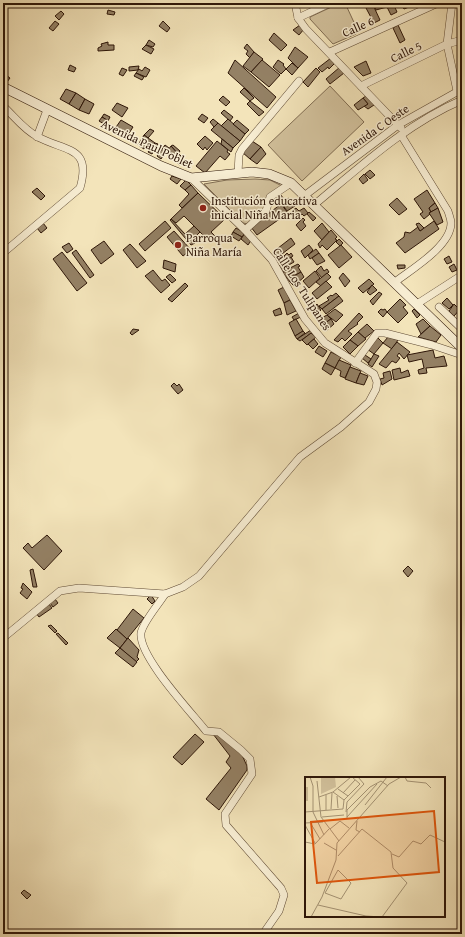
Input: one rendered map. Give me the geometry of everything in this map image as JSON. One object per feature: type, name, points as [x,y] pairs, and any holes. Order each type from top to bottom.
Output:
[{"type":"main road","name":"Avenida Paul Poblet","points":[[3,87],[161,166],[191,178],[238,172],[270,174],[291,183],[462,348]]},
{"type":"street","points":[[295,3],[298,18],[306,29],[330,52],[398,125],[448,211],[452,222],[444,243],[395,282]]},
{"type":"street","points":[[298,18],[330,3]]},
{"type":"street","name":"Calle 6","points":[[330,52],[438,3]]},
{"type":"street","points":[[452,3],[447,44],[459,90]]},
{"type":"street","name":"Calle 5","points":[[361,86],[447,44],[462,40]]},
{"type":"street","points":[[238,172],[239,155],[242,149],[300,81]]},
{"type":"street","name":"Avenida C Oeste","points":[[304,196],[398,125],[459,90]]},
{"type":"street","points":[[314,205],[402,134],[430,115],[462,100]]},
{"type":"street","points":[[3,106],[26,129],[38,137],[77,153],[83,161],[85,173],[80,188],[3,253]]},
{"type":"street","points":[[38,137],[47,110]]},
{"type":"street","name":"Calle Los Tulipanes","points":[[165,594],[184,588],[199,576],[300,457],[357,414],[374,396],[377,382],[374,374],[325,343],[305,319],[272,260],[245,230],[191,178]]},
{"type":"street","points":[[245,230],[267,210],[270,197],[291,183]]},
{"type":"street","points":[[417,304],[462,275]]},
{"type":"street","points":[[439,307],[462,329]]},
{"type":"street","points":[[355,363],[377,333],[385,333],[432,345],[462,355]]},
{"type":"street","points":[[3,638],[60,591],[79,588],[165,594]]},
{"type":"street","points":[[165,594],[144,625],[141,632],[142,642],[162,676],[206,731],[219,732],[229,738],[250,759],[252,774],[228,809],[225,819],[226,825],[281,888],[284,895],[279,911],[263,934]]},
{"type":"shaded area","points":[[340,3],[345,3],[358,31],[356,34],[333,44],[310,19],[310,17]]},
{"type":"shaded area","points":[[330,86],[364,122],[302,181],[268,145]]},
{"type":"shaded area","points":[[227,180],[270,180],[282,186],[269,195],[266,211],[248,224],[243,223],[204,184]]},
{"type":"building","points":[[378,3],[385,3],[387,7],[376,10],[374,5]]},
{"type":"building","points":[[385,3],[393,3],[397,12],[391,15]]},
{"type":"building","points":[[400,3],[408,3],[409,7],[404,9]]},
{"type":"building","points":[[373,5],[380,20],[374,23],[366,8]]},
{"type":"building","points":[[108,10],[115,12],[114,15],[107,14]]},
{"type":"building","points":[[61,11],[64,14],[59,20],[55,16]]},
{"type":"building","points":[[55,21],[59,24],[53,31],[49,28]]},
{"type":"building","points":[[163,21],[170,28],[167,32],[159,26]]},
{"type":"building","points":[[300,25],[304,29],[299,35],[293,30]]},
{"type":"building","points":[[398,25],[405,40],[400,43],[393,28]]},
{"type":"building","points":[[274,33],[287,45],[281,51],[269,40]]},
{"type":"building","points":[[149,40],[155,44],[153,47],[146,45]]},
{"type":"building","points":[[108,42],[108,45],[114,45],[114,50],[98,51],[98,48],[102,46],[101,44]]},
{"type":"building","points":[[247,44],[254,52],[250,58],[246,54],[248,51],[244,48]]},
{"type":"building","points":[[146,45],[154,49],[151,54],[142,49]]},
{"type":"building","points":[[295,47],[308,57],[298,68],[288,58]]},
{"type":"building","points":[[254,52],[263,59],[251,72],[243,66]]},
{"type":"building","points":[[331,58],[335,63],[329,69],[328,67],[322,72],[318,68]]},
{"type":"building","points":[[235,60],[276,97],[267,108],[228,73]]},
{"type":"building","points":[[262,60],[280,75],[269,87],[251,72]]},
{"type":"building","points":[[278,60],[284,64],[283,65],[286,69],[281,74],[273,67]]},
{"type":"building","points":[[366,61],[371,73],[363,76],[354,67]]},
{"type":"building","points":[[292,63],[298,68],[292,75],[286,69]]},
{"type":"building","points":[[70,65],[76,68],[74,72],[68,70]]},
{"type":"building","points":[[139,66],[138,70],[129,71],[129,67]]},
{"type":"building","points":[[145,67],[150,70],[146,77],[136,73],[139,69],[142,71]]},
{"type":"building","points":[[340,67],[344,73],[330,84],[326,79]]},
{"type":"building","points":[[122,68],[127,70],[123,76],[119,74]]},
{"type":"building","points":[[316,68],[320,72],[308,87],[303,82]]},
{"type":"building","points":[[136,73],[144,77],[142,80],[134,76]]},
{"type":"building","points":[[6,75],[10,78],[7,82],[3,80]]},
{"type":"building","points":[[244,88],[254,98],[250,101],[240,92]]},
{"type":"building","points":[[66,89],[76,93],[69,104],[60,99]]},
{"type":"building","points":[[76,93],[85,99],[79,110],[69,104]]},
{"type":"building","points":[[223,96],[230,102],[226,106],[219,100]]},
{"type":"building","points":[[366,96],[374,105],[368,109],[364,106],[368,104],[363,98]]},
{"type":"building","points":[[363,98],[368,104],[358,110],[354,105]]},
{"type":"building","points":[[85,99],[94,104],[89,114],[79,110]]},
{"type":"building","points":[[250,101],[264,112],[259,116],[247,104]]},
{"type":"building","points":[[117,103],[128,108],[122,117],[112,110]]},
{"type":"building","points":[[224,110],[233,117],[230,121],[221,113]]},
{"type":"building","points":[[104,114],[110,117],[108,121],[102,117]]},
{"type":"building","points":[[202,114],[208,118],[204,123],[198,119]]},
{"type":"building","points":[[102,117],[107,120],[104,124],[99,121]]},
{"type":"building","points":[[213,119],[218,123],[214,127],[210,122]]},
{"type":"building","points":[[228,119],[245,134],[240,141],[221,126]]},
{"type":"building","points":[[121,120],[133,127],[126,138],[114,130]]},
{"type":"building","points":[[237,120],[249,130],[245,134],[233,124]]},
{"type":"building","points":[[218,123],[240,141],[233,148],[211,130]]},
{"type":"building","points":[[150,129],[154,131],[148,138],[144,135]]},
{"type":"building","points":[[144,135],[155,143],[150,149],[146,147],[144,149],[138,145]]},
{"type":"building","points":[[205,136],[213,143],[207,150],[205,147],[203,150],[197,144]]},
{"type":"building","points":[[222,139],[233,148],[231,152],[221,144]]},
{"type":"building","points":[[217,141],[228,150],[227,152],[230,154],[225,160],[220,156],[205,173],[196,166]]},
{"type":"building","points":[[252,141],[261,147],[250,159],[242,152]]},
{"type":"building","points":[[155,143],[158,144],[152,154],[148,152]]},
{"type":"building","points":[[165,145],[169,148],[161,159],[157,156]]},
{"type":"building","points":[[173,145],[180,151],[178,154],[171,146]]},
{"type":"building","points":[[171,146],[178,154],[175,156],[168,150]]},
{"type":"building","points":[[261,147],[266,154],[257,164],[250,159]]},
{"type":"building","points":[[168,150],[175,156],[172,159],[165,153]]},
{"type":"building","points":[[179,154],[185,160],[180,165],[173,160]]},
{"type":"building","points":[[370,170],[375,175],[370,179],[365,174]]},
{"type":"building","points":[[364,174],[368,180],[363,184],[359,179]]},
{"type":"building","points":[[172,176],[181,179],[177,184],[170,179]]},
{"type":"building","points":[[186,180],[191,185],[185,190],[180,186]]},
{"type":"building","points":[[191,185],[198,193],[182,208],[179,205],[189,194],[185,190]]},
{"type":"building","points":[[37,188],[45,196],[41,200],[32,192]]},
{"type":"building","points":[[427,190],[435,203],[429,208],[431,212],[429,213],[430,214],[424,219],[420,214],[423,212],[414,199]]},
{"type":"building","points":[[198,193],[225,219],[211,232],[216,237],[210,242],[184,216],[176,223],[171,219]]},
{"type":"building","points":[[281,195],[285,201],[289,198],[295,206],[287,211],[277,197]]},
{"type":"building","points":[[397,198],[407,209],[399,215],[389,205]]},
{"type":"building","points":[[435,203],[438,208],[431,212],[429,208]]},
{"type":"building","points":[[281,204],[288,213],[257,235],[251,227]]},
{"type":"building","points":[[296,208],[299,211],[304,208],[308,213],[304,216],[302,214],[299,217],[292,211]]},
{"type":"building","points":[[438,208],[443,222],[437,225],[429,213]]},
{"type":"building","points":[[309,212],[316,218],[313,221],[307,214]]},
{"type":"building","points":[[303,218],[305,220],[303,222],[306,226],[301,231],[296,225]]},
{"type":"building","points":[[171,219],[185,234],[194,226],[200,232],[192,240],[195,243],[191,245],[170,220]]},
{"type":"building","points":[[165,221],[171,228],[145,251],[139,244]]},
{"type":"building","points":[[434,221],[439,229],[405,253],[396,243],[404,237],[405,232],[410,233],[418,227],[420,231]]},
{"type":"building","points":[[43,223],[47,228],[41,233],[37,228]]},
{"type":"building","points":[[322,223],[329,232],[322,240],[314,231]]},
{"type":"building","points":[[419,223],[424,228],[420,231],[416,224]]},
{"type":"building","points":[[236,228],[245,233],[242,237],[233,232]]},
{"type":"building","points":[[331,230],[337,237],[335,239],[337,240],[327,250],[322,245],[320,248],[318,244]]},
{"type":"building","points":[[174,231],[191,250],[183,256],[167,237]]},
{"type":"building","points":[[233,232],[242,237],[239,241],[231,236]]},
{"type":"building","points":[[245,233],[252,239],[248,245],[241,239]]},
{"type":"building","points":[[291,238],[295,244],[278,257],[273,252]]},
{"type":"building","points":[[339,239],[343,243],[340,246],[336,242]]},
{"type":"building","points":[[104,241],[114,254],[101,264],[91,250]]},
{"type":"building","points":[[69,243],[73,249],[67,253],[62,247]]},
{"type":"building","points":[[130,244],[146,261],[137,268],[123,250]]},
{"type":"building","points":[[309,245],[313,250],[305,258],[301,251]]},
{"type":"building","points":[[341,245],[352,257],[339,268],[328,255]]},
{"type":"building","points":[[316,249],[319,253],[310,259],[308,255]]},
{"type":"building","points":[[76,250],[94,275],[90,278],[72,253]]},
{"type":"building","points":[[62,252],[87,283],[77,291],[53,259]]},
{"type":"building","points":[[287,253],[289,255],[291,253],[293,256],[287,260],[284,256]]},
{"type":"building","points":[[319,253],[325,261],[317,265],[312,258]]},
{"type":"building","points":[[284,256],[287,260],[282,264],[279,259]]},
{"type":"building","points":[[449,256],[452,262],[447,264],[444,259]]},
{"type":"building","points":[[291,257],[294,262],[287,266],[288,269],[283,272],[279,266]]},
{"type":"building","points":[[164,260],[176,264],[175,272],[163,268]]},
{"type":"building","points":[[298,264],[301,272],[294,276],[288,269]]},
{"type":"building","points":[[454,264],[457,270],[452,272],[449,267]]},
{"type":"building","points":[[397,265],[405,265],[405,268],[398,269]]},
{"type":"building","points":[[321,266],[324,271],[327,269],[329,272],[322,278],[316,271]]},
{"type":"building","points":[[288,269],[295,278],[290,282],[283,273]]},
{"type":"building","points":[[153,270],[162,281],[165,279],[170,285],[161,293],[145,276]]},
{"type":"building","points":[[315,271],[320,278],[309,288],[303,281]]},
{"type":"building","points":[[301,272],[304,277],[294,286],[290,282],[295,278],[294,276]]},
{"type":"building","points":[[327,273],[331,277],[321,286],[316,282]]},
{"type":"building","points":[[343,273],[350,281],[345,287],[339,278]]},
{"type":"building","points":[[170,274],[176,280],[172,283],[166,277]]},
{"type":"building","points":[[369,279],[374,284],[363,293],[358,288]]},
{"type":"building","points":[[326,281],[332,287],[317,299],[312,293]]},
{"type":"building","points":[[185,283],[188,286],[172,302],[168,299]]},
{"type":"building","points":[[372,285],[377,290],[370,295],[367,292]]},
{"type":"building","points":[[284,287],[290,300],[284,303],[278,290]]},
{"type":"building","points":[[379,292],[382,294],[373,305],[370,301]]},
{"type":"building","points":[[336,293],[339,296],[322,309],[319,306],[329,300],[327,298]]},
{"type":"building","points":[[339,296],[343,301],[326,314],[322,309]]},
{"type":"building","points":[[447,298],[453,305],[449,309],[442,303]]},
{"type":"building","points":[[400,299],[406,305],[403,307],[408,313],[398,323],[387,312]]},
{"type":"building","points":[[290,300],[296,311],[287,315],[284,303]]},
{"type":"building","points":[[317,304],[321,310],[315,316],[311,310]]},
{"type":"building","points":[[454,304],[457,307],[459,305],[462,307],[454,316],[449,311]]},
{"type":"building","points":[[280,308],[282,314],[275,316],[273,311]]},
{"type":"building","points":[[335,309],[343,315],[336,322],[327,315]]},
{"type":"building","points":[[381,309],[385,309],[387,312],[383,317],[378,312]]},
{"type":"building","points":[[414,309],[420,315],[417,318],[412,311]]},
{"type":"building","points":[[299,313],[301,317],[294,320],[292,317]]},
{"type":"building","points":[[359,313],[363,317],[357,323],[358,324],[348,331],[352,334],[345,341],[342,338],[338,342],[334,340]]},
{"type":"building","points":[[327,315],[331,319],[322,325],[318,320]]},
{"type":"building","points":[[296,319],[303,331],[295,336],[289,323]]},
{"type":"building","points":[[331,319],[334,324],[326,331],[322,325]]},
{"type":"building","points":[[423,319],[430,326],[421,334],[416,324]]},
{"type":"building","points":[[367,324],[374,331],[365,338],[358,332]]},
{"type":"building","points":[[430,326],[441,335],[436,342],[418,337]]},
{"type":"building","points":[[133,329],[139,330],[132,335],[130,333]]},
{"type":"building","points":[[311,330],[313,332],[300,341],[297,339]]},
{"type":"building","points":[[303,331],[305,333],[297,339],[295,336]]},
{"type":"building","points":[[358,332],[366,339],[358,346],[350,340]]},
{"type":"building","points":[[311,333],[316,337],[307,345],[302,340]]},
{"type":"building","points":[[377,337],[383,343],[374,354],[367,349]]},
{"type":"building","points":[[388,337],[398,340],[392,349],[383,343]]},
{"type":"building","points":[[314,339],[318,344],[313,349],[308,344]]},
{"type":"building","points":[[350,340],[358,346],[350,354],[343,347]]},
{"type":"building","points":[[397,342],[410,352],[404,359],[399,353],[397,356],[400,358],[396,363],[392,361],[386,368],[379,364]]},
{"type":"building","points":[[319,346],[327,351],[323,357],[315,352]]},
{"type":"building","points":[[433,350],[435,358],[444,356],[447,366],[426,368],[427,373],[419,374],[418,370],[424,368],[422,359],[409,362],[407,355]]},
{"type":"building","points":[[331,352],[341,357],[335,368],[325,363]]},
{"type":"building","points":[[374,354],[379,356],[372,367],[368,364]]},
{"type":"building","points":[[365,355],[371,359],[368,363],[362,358]]},
{"type":"building","points":[[339,360],[351,365],[345,378],[340,376],[341,371],[335,368]]},
{"type":"building","points":[[325,363],[335,368],[331,375],[322,369]]},
{"type":"building","points":[[350,367],[361,371],[356,383],[345,379]]},
{"type":"building","points":[[400,368],[401,373],[408,370],[410,376],[394,380],[392,370]]},
{"type":"building","points":[[390,371],[392,379],[382,385],[380,379],[384,378],[383,373]]},
{"type":"building","points":[[360,373],[368,376],[364,385],[356,383]]},
{"type":"building","points":[[174,383],[177,386],[179,384],[183,390],[178,394],[171,386]]},
{"type":"building","points":[[47,535],[62,551],[44,570],[23,548],[28,543],[32,548]]},
{"type":"building","points":[[408,566],[413,571],[408,577],[403,571]]},
{"type":"building","points":[[33,569],[37,587],[33,587],[30,570]]},
{"type":"building","points":[[23,583],[32,592],[27,599],[20,593],[23,589],[21,588]]},
{"type":"building","points":[[151,595],[155,601],[152,604],[147,599]]},
{"type":"building","points":[[55,599],[58,603],[53,607],[50,603]]},
{"type":"building","points":[[49,604],[52,608],[39,617],[36,613]]},
{"type":"building","points":[[133,609],[144,618],[127,639],[117,630]]},
{"type":"building","points":[[51,625],[57,631],[55,633],[48,626]]},
{"type":"building","points":[[116,629],[127,639],[120,648],[107,638]]},
{"type":"building","points":[[58,633],[68,643],[66,645],[56,634]]},
{"type":"building","points":[[128,638],[139,650],[137,657],[139,659],[136,662],[120,648]]},
{"type":"building","points":[[120,648],[137,662],[133,667],[115,653]]},
{"type":"building","points":[[195,734],[204,742],[182,765],[173,757]]},
{"type":"building","points":[[213,734],[221,736],[242,755],[247,766],[247,770],[219,810],[206,799],[231,768],[226,762],[230,756]]},
{"type":"building","points":[[24,890],[31,895],[27,899],[21,893]]},
{"type":"place","name":"Institución educativa inicial Niña Maria","points":[[203,208]]},
{"type":"place","name":"Parroqua Niña María","points":[[178,245]]}]
